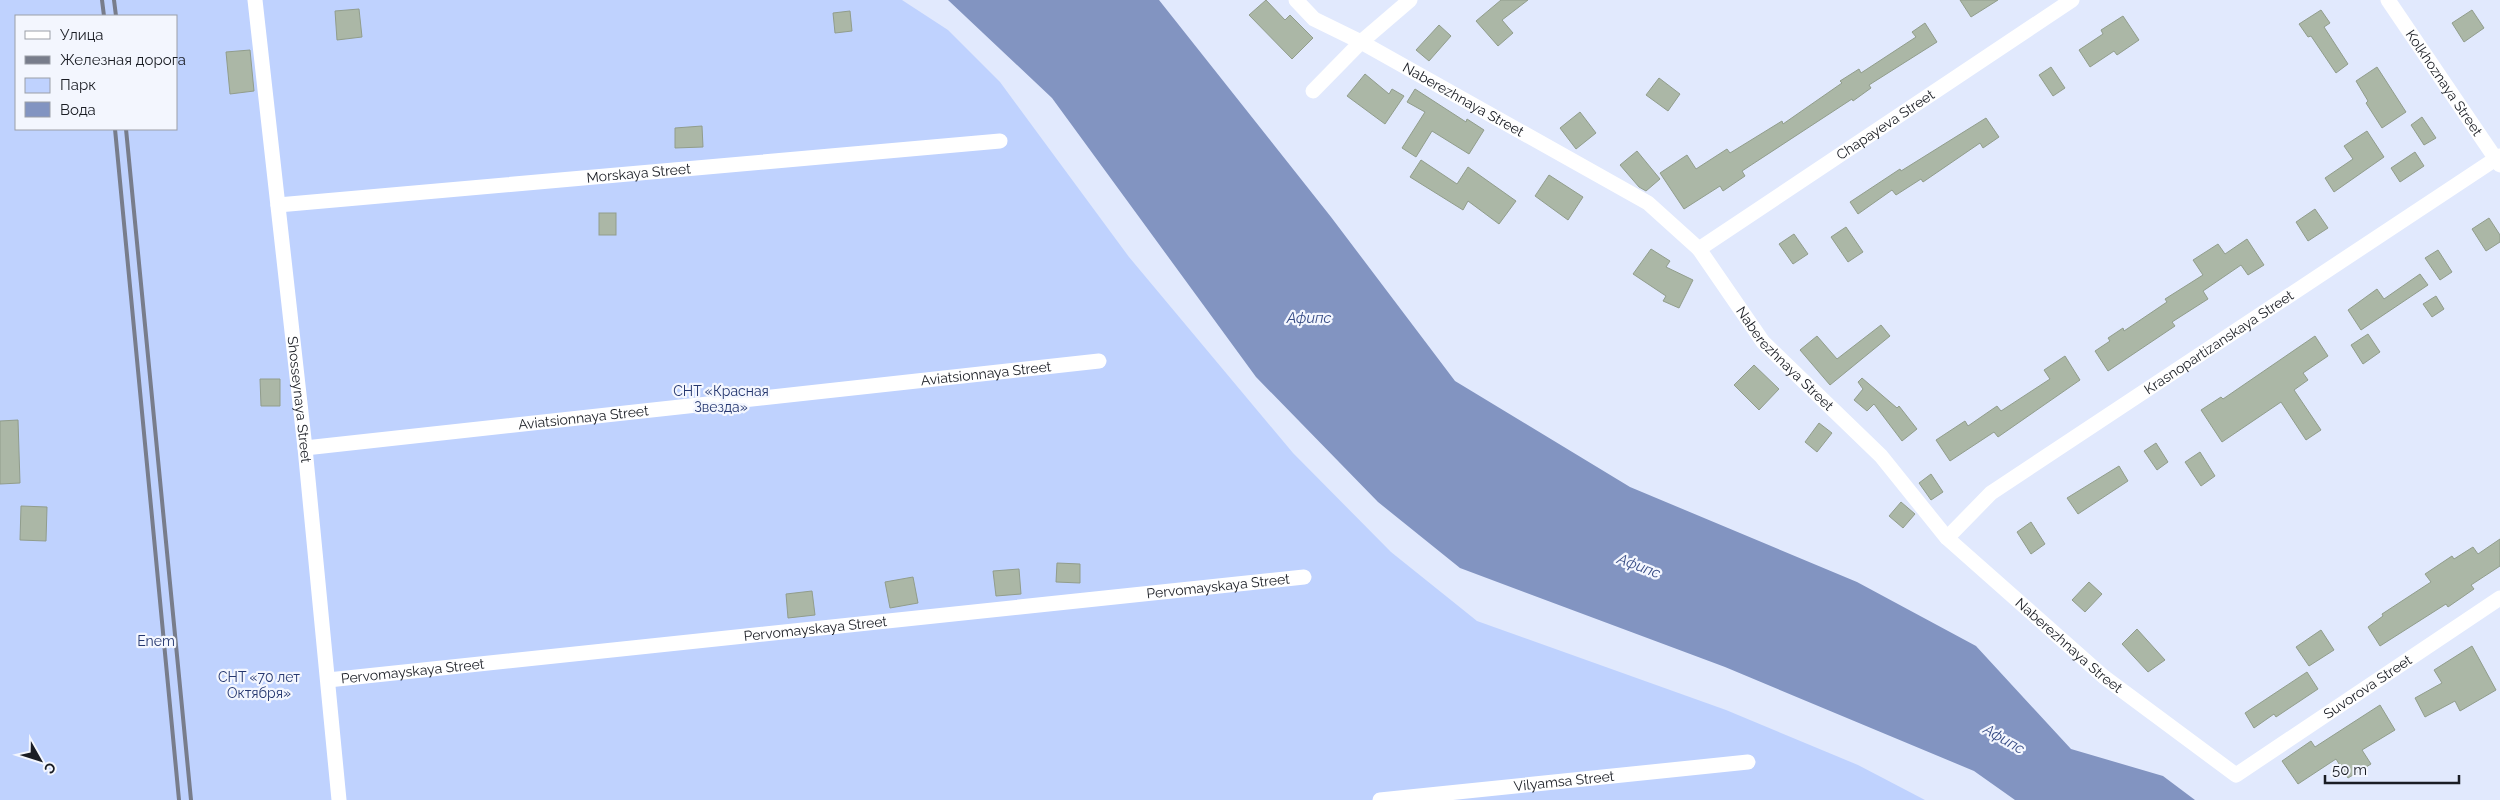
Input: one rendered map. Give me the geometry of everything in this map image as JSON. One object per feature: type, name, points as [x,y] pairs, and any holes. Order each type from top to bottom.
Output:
[{"type":"street","name":"Shosseynaya Street","points":[[255,0],[305,448],[339,800]]},
{"type":"street","name":"Naberezhnaya Street","points":[[1296,0],[1314,19],[1360,42],[1648,203],[1699,250],[1763,342],[1881,456],[1947,538],[2104,677],[2236,775]]},
{"type":"street","points":[[1313,91],[1360,42],[1410,0]]},
{"type":"street","name":"Chapayeva Street","points":[[1699,250],[2072,0]]},
{"type":"street","name":"Kolkhoznaya Street","points":[[2388,0],[2498,160]]},
{"type":"street","name":"Morskaya Street","points":[[278,205],[1000,141]]},
{"type":"street","name":"Krasnopartizanskaya Street","points":[[1947,538],[1991,493],[2498,160]]},
{"type":"street","name":"Aviatsionnaya Street","points":[[305,448],[1099,361]]},
{"type":"street","name":"Pervomayskaya Street","points":[[328,680],[1304,577]]},
{"type":"street","name":"Suvorova Street","points":[[2236,775],[2500,598]]},
{"type":"street","name":"Vilyamsa Street","points":[[1380,800],[1748,762]]},
{"type":"green space","name":"СНТ «Красная Звезда»","points":[[0,0],[902,0],[948,30],[1000,82],[1129,257],[1293,453],[1391,552],[1477,621],[1726,710],[1858,765],[1925,800],[0,800]]},
{"type":"water","name":"Афипс","points":[[948,0],[1159,0],[1331,217],[1455,381],[1630,487],[1857,582],[1976,646],[2071,749],[2163,776],[2195,800],[2015,800],[1974,771],[1725,667],[1460,568],[1378,502],[1256,377],[1052,98]]},
{"type":"building","points":[[1266,0],[1285,20],[1290,15],[1313,38],[1292,59],[1249,15]]},
{"type":"building","points":[[1501,0],[1528,0],[1502,20],[1513,33],[1498,46],[1476,21]]},
{"type":"building","points":[[1960,0],[1998,0],[1971,17]]},
{"type":"building","points":[[359,9],[362,37],[337,40],[335,11]]},
{"type":"building","points":[[2321,10],[2330,23],[2324,27],[2348,64],[2336,73],[2311,36],[2308,37],[2299,24]]},
{"type":"building","points":[[2472,10],[2484,28],[2464,42],[2452,23]]},
{"type":"building","points":[[850,11],[852,31],[835,33],[833,13]]},
{"type":"building","points":[[2123,16],[2139,40],[2117,55],[2114,51],[2090,67],[2079,50],[2103,34],[2101,30]]},
{"type":"building","points":[[1925,23],[1937,42],[1869,85],[1871,88],[1853,101],[1852,99],[1742,171],[1745,176],[1723,191],[1720,186],[1684,209],[1660,173],[1687,155],[1696,169],[1727,149],[1730,153],[1782,121],[1783,124],[1842,83],[1840,81],[1859,69],[1861,73],[1916,37],[1912,32]]},
{"type":"building","points":[[1439,25],[1451,36],[1429,61],[1416,50]]},
{"type":"building","points":[[250,50],[254,91],[230,94],[226,52]]},
{"type":"building","points":[[2051,67],[2065,88],[2053,96],[2039,75]]},
{"type":"building","points":[[2377,67],[2406,112],[2382,128],[2366,103],[2368,101],[2356,81]]},
{"type":"building","points":[[1365,74],[1389,94],[1392,89],[1404,96],[1385,124],[1347,96]]},
{"type":"building","points":[[1659,78],[1680,94],[1668,111],[1646,95]]},
{"type":"building","points":[[1415,89],[1466,122],[1467,119],[1484,130],[1469,154],[1432,131],[1416,157],[1402,148],[1425,112],[1407,102]]},
{"type":"building","points":[[1580,112],[1596,133],[1576,149],[1560,128]]},
{"type":"building","points":[[2422,117],[2436,138],[2424,145],[2411,125]]},
{"type":"building","points":[[1986,118],[1999,137],[1983,148],[1980,143],[1923,182],[1921,179],[1896,195],[1892,190],[1858,214],[1850,202],[1900,169],[1901,171]]},
{"type":"building","points":[[702,126],[703,147],[675,148],[675,128]]},
{"type":"building","points":[[2367,131],[2384,157],[2334,192],[2325,178],[2353,159],[2344,146]]},
{"type":"building","points":[[1637,151],[1660,179],[1646,191],[1639,187],[1620,165]]},
{"type":"building","points":[[2415,152],[2424,166],[2400,182],[2391,168]]},
{"type":"building","points":[[1421,160],[1457,184],[1468,167],[1516,201],[1499,224],[1468,201],[1463,210],[1410,177]]},
{"type":"building","points":[[1549,175],[1583,197],[1568,220],[1535,196]]},
{"type":"building","points":[[2315,209],[2328,228],[2308,241],[2296,222]]},
{"type":"building","points":[[599,213],[616,213],[616,235],[599,235]]},
{"type":"building","points":[[2489,218],[2500,235],[2500,242],[2486,251],[2472,229]]},
{"type":"building","points":[[1846,227],[1863,252],[1848,262],[1831,237]]},
{"type":"building","points":[[1794,234],[1808,254],[1793,264],[1779,244]]},
{"type":"building","points":[[2247,239],[2264,265],[2248,275],[2241,265],[2203,291],[2208,299],[2172,322],[2175,326],[2108,371],[2095,351],[2110,341],[2108,338],[2123,328],[2124,331],[2167,302],[2165,299],[2203,275],[2193,260],[2218,244],[2225,254]]},
{"type":"building","points":[[1651,249],[1670,261],[1666,267],[1693,280],[1679,308],[1663,301],[1666,296],[1633,274]]},
{"type":"building","points":[[2438,250],[2452,272],[2440,280],[2425,258]]},
{"type":"building","points":[[2420,274],[2428,285],[2361,330],[2348,310],[2377,289],[2384,299]]},
{"type":"building","points":[[2436,296],[2444,309],[2432,317],[2423,304]]},
{"type":"building","points":[[1881,325],[1890,336],[1830,385],[1800,350],[1817,336],[1837,359]]},
{"type":"building","points":[[2368,334],[2380,352],[2363,364],[2351,345]]},
{"type":"building","points":[[2315,336],[2328,356],[2303,373],[2308,380],[2294,390],[2321,430],[2306,440],[2281,402],[2222,442],[2201,410],[2221,397],[2223,399]]},
{"type":"building","points":[[2065,356],[2080,380],[1998,437],[1994,432],[1950,461],[1936,440],[1965,421],[1968,426],[1997,406],[2001,411],[2050,379],[2044,370]]},
{"type":"building","points":[[1754,365],[1779,389],[1759,410],[1734,385]]},
{"type":"building","points":[[1862,378],[1897,408],[1899,406],[1917,429],[1902,441],[1874,404],[1867,411],[1854,400],[1863,389],[1858,382]]},
{"type":"building","points":[[260,379],[280,379],[280,406],[261,406]]},
{"type":"building","points":[[18,420],[20,483],[0,484],[0,421]]},
{"type":"building","points":[[1819,423],[1832,433],[1817,452],[1805,442]]},
{"type":"building","points":[[2156,443],[2168,462],[2157,470],[2144,451]]},
{"type":"building","points":[[2200,452],[2215,476],[2201,486],[2185,462]]},
{"type":"building","points":[[2119,466],[2128,481],[2078,514],[2067,498]]},
{"type":"building","points":[[1931,474],[1943,492],[1931,500],[1919,483]]},
{"type":"building","points":[[1901,502],[1915,514],[1903,528],[1889,516]]},
{"type":"building","points":[[21,506],[47,507],[46,541],[20,540]]},
{"type":"building","points":[[2031,522],[2045,544],[2031,554],[2017,532]]},
{"type":"building","points":[[2500,539],[2500,566],[2471,585],[2474,589],[2448,607],[2446,604],[2380,646],[2368,627],[2383,616],[2382,614],[2431,582],[2425,574],[2452,556],[2454,559],[2473,547],[2478,554]]},
{"type":"building","points":[[1057,563],[1080,564],[1080,583],[1056,582]]},
{"type":"building","points":[[1019,569],[1021,594],[996,596],[993,571]]},
{"type":"building","points":[[913,577],[918,603],[890,608],[885,582]]},
{"type":"building","points":[[2089,582],[2102,594],[2085,612],[2072,600]]},
{"type":"building","points":[[812,591],[815,615],[788,618],[786,594]]},
{"type":"building","points":[[2137,629],[2165,660],[2148,672],[2122,644]]},
{"type":"building","points":[[2321,630],[2334,650],[2309,666],[2296,647]]},
{"type":"building","points":[[2472,646],[2496,690],[2460,711],[2455,701],[2425,717],[2415,698],[2442,683],[2434,670]]},
{"type":"building","points":[[2307,672],[2318,689],[2276,717],[2274,714],[2254,728],[2245,713]]},
{"type":"building","points":[[2380,705],[2395,730],[2362,750],[2371,764],[2348,778],[2336,759],[2298,784],[2282,761],[2311,741],[2315,747]]},
{"type":"railway","points":[[102,0],[104,15]]},
{"type":"railway","points":[[114,0],[116,15]]},
{"type":"railway","points":[[115,130],[179,800]]},
{"type":"railway","points":[[126,130],[191,800]]},
{"type":"park label","name":"Enem","points":[[156,641]]},
{"type":"park label","name":"СНТ «70 лет Октября»","points":[[259,686]]}]
